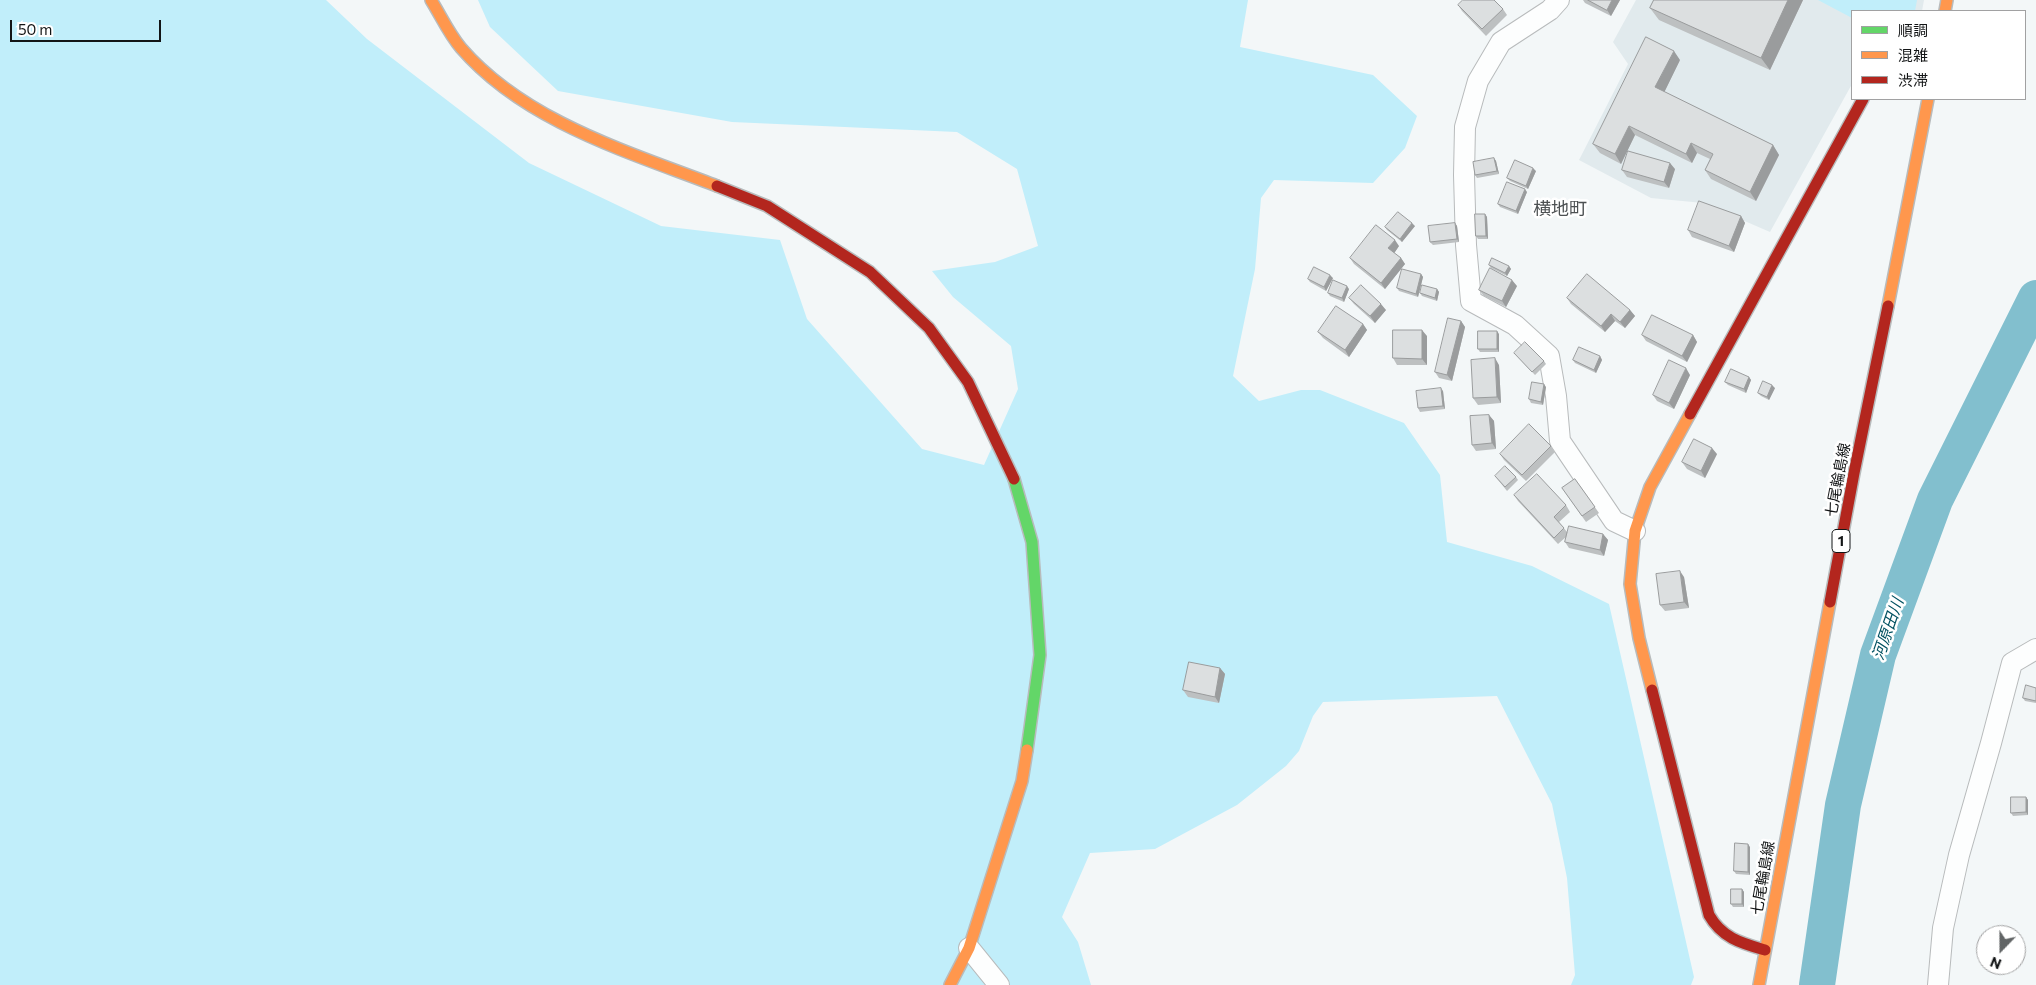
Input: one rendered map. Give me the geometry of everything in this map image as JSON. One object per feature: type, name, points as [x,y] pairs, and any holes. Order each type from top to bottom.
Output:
[{"type":"street","points":[[430,0],[461,48],[510,94],[576,130],[767,206],[870,272],[929,328],[968,382],[1012,472],[1032,542],[1040,655],[1022,781],[968,948],[950,985]]},
{"type":"street","points":[[1551,3],[1501,42],[1478,82],[1465,127],[1466,245],[1470,301],[1515,325],[1549,356],[1556,396],[1560,441],[1614,521],[1635,531]]},
{"type":"street","points":[[1765,950],[1733,941],[1715,927],[1709,915],[1639,638],[1630,584],[1635,531],[1650,487],[1862,100]]},
{"type":"street","name":"七尾輪島線","points":[[1759,985],[1854,473],[1891,294],[1928,100]]},
{"type":"street","points":[[1938,985],[1943,928],[1959,854],[2012,663],[2036,649]]},
{"type":"street","points":[[968,948],[999,985]]},
{"type":"shaded area","points":[[0,0],[326,0],[367,39],[529,163],[661,226],[780,240],[807,319],[922,449],[984,465],[1018,389],[1011,346],[953,297],[932,271],[995,262],[1038,246],[1017,169],[957,132],[732,122],[558,91],[490,27],[478,0],[1248,0],[1240,47],[1373,75],[1417,116],[1405,148],[1373,183],[1274,180],[1261,198],[1255,269],[1233,376],[1259,401],[1301,390],[1320,390],[1404,423],[1440,475],[1447,542],[1532,566],[1609,604],[1694,977],[1691,985],[1571,985],[1575,975],[1567,878],[1552,804],[1497,696],[1323,702],[1313,716],[1299,751],[1286,766],[1237,805],[1155,849],[1090,853],[1062,917],[1078,942],[1091,985],[0,985]]},
{"type":"shaded area","points":[[1636,0],[1924,0],[1922,10],[1851,10],[1851,86],[1770,232],[1703,203],[1651,198],[1579,160],[1628,64],[1613,42]]},
{"type":"shaded area","points":[[1818,0],[1917,0],[1915,10],[1851,10],[1851,17]]},
{"type":"building","points":[[1463,0],[1494,0],[1503,9],[1482,29],[1458,5]]},
{"type":"building","points":[[1588,0],[1612,0],[1607,10]]},
{"type":"building","points":[[1654,0],[1788,0],[1761,58],[1650,8]]},
{"type":"building","points":[[1646,37],[1674,51],[1655,87],[1773,145],[1750,192],[1705,170],[1713,154],[1691,143],[1686,154],[1629,126],[1615,154],[1593,144]]},
{"type":"building","points":[[1628,151],[1670,163],[1664,182],[1622,170]]},
{"type":"building","points":[[1494,158],[1497,171],[1475,175],[1473,162]]},
{"type":"building","points":[[1515,160],[1533,168],[1526,186],[1507,178]]},
{"type":"building","points":[[1507,182],[1525,189],[1516,211],[1498,204]]},
{"type":"building","points":[[1699,201],[1741,216],[1729,246],[1688,230]]},
{"type":"building","points":[[1398,212],[1412,223],[1400,239],[1385,227]]},
{"type":"building","points":[[1475,214],[1485,214],[1486,236],[1476,236]]},
{"type":"building","points":[[1455,223],[1457,239],[1430,242],[1428,226]]},
{"type":"building","points":[[1376,225],[1395,240],[1388,248],[1401,258],[1381,283],[1350,258]]},
{"type":"building","points":[[1492,258],[1509,266],[1505,273],[1489,265]]},
{"type":"building","points":[[1314,267],[1330,275],[1324,287],[1308,279]]},
{"type":"building","points":[[1490,268],[1512,280],[1502,301],[1479,290]]},
{"type":"building","points":[[1402,269],[1421,274],[1416,294],[1397,288]]},
{"type":"building","points":[[1587,274],[1630,310],[1620,322],[1611,314],[1601,326],[1567,298]]},
{"type":"building","points":[[1333,280],[1347,286],[1342,298],[1328,293]]},
{"type":"building","points":[[1361,285],[1381,304],[1370,316],[1349,298]]},
{"type":"building","points":[[1422,285],[1437,289],[1435,298],[1420,293]]},
{"type":"building","points":[[1336,306],[1363,324],[1345,350],[1318,332]]},
{"type":"building","points":[[1652,315],[1693,335],[1682,356],[1642,335]]},
{"type":"building","points":[[1448,318],[1461,321],[1447,375],[1435,372]]},
{"type":"building","points":[[1393,330],[1422,330],[1422,359],[1393,358]]},
{"type":"building","points":[[1478,331],[1497,331],[1497,349],[1478,349]]},
{"type":"building","points":[[1525,342],[1544,361],[1532,372],[1514,353]]},
{"type":"building","points":[[1579,347],[1600,356],[1594,370],[1573,360]]},
{"type":"building","points":[[1495,358],[1497,397],[1473,398],[1471,360]]},
{"type":"building","points":[[1669,360],[1686,368],[1669,403],[1653,395]]},
{"type":"building","points":[[1731,369],[1749,377],[1744,389],[1725,382]]},
{"type":"building","points":[[1763,381],[1772,385],[1767,397],[1758,393]]},
{"type":"building","points":[[1532,382],[1544,384],[1541,402],[1529,399]]},
{"type":"building","points":[[1441,388],[1443,406],[1418,408],[1416,391]]},
{"type":"building","points":[[1489,415],[1492,443],[1472,445],[1470,416]]},
{"type":"building","points":[[1529,424],[1551,446],[1522,475],[1500,454]]},
{"type":"building","points":[[1694,439],[1712,448],[1701,471],[1682,462]]},
{"type":"building","points":[[1505,466],[1516,477],[1505,487],[1495,476]]},
{"type":"building","points":[[1537,474],[1566,505],[1554,517],[1564,528],[1554,538],[1514,495]]},
{"type":"building","points":[[1575,479],[1595,507],[1582,516],[1562,488]]},
{"type":"building","points":[[1569,526],[1603,534],[1600,550],[1565,542]]},
{"type":"building","points":[[1680,571],[1684,602],[1660,605],[1656,574]]},
{"type":"building","points":[[1189,662],[1220,668],[1215,697],[1183,690]]},
{"type":"building","points":[[2026,685],[2036,688],[2036,701],[2023,698]]},
{"type":"building","points":[[2011,797],[2026,797],[2026,812],[2011,813]]},
{"type":"building","points":[[1735,843],[1748,844],[1748,872],[1734,871]]},
{"type":"building","points":[[1731,889],[1742,889],[1742,904],[1731,904]]},
{"type":"waterway","name":"河原田川","points":[[1817,985],[1843,805],[1878,655],[1935,500],[2036,298]]},
{"type":"traffic: fast","points":[[1014,479],[1032,542],[1040,655],[1027,750]]},
{"type":"traffic: slow","points":[[431,0],[461,48],[487,74],[516,96],[580,132],[717,186]]},
{"type":"traffic: slow","points":[[1945,10],[1947,0]]},
{"type":"traffic: slow","points":[[1888,306],[1928,100]]},
{"type":"traffic: slow","points":[[1652,690],[1639,638],[1630,584],[1635,531],[1650,487],[1690,414]]},
{"type":"traffic: slow","points":[[1759,985],[1830,602]]},
{"type":"traffic: slow","points":[[950,985],[969,948],[1022,781],[1027,750]]},
{"type":"traffic: jam","points":[[1690,414],[1862,100]]},
{"type":"traffic: jam","points":[[717,186],[767,206],[870,272],[929,328],[968,382],[1014,479]]},
{"type":"traffic: jam","points":[[1830,602],[1888,306]]},
{"type":"traffic: jam","points":[[1652,690],[1709,915],[1714,923],[1726,934],[1740,942],[1765,950]]},
{"type":"district","name":"横地町","points":[[1560,209]]}]
